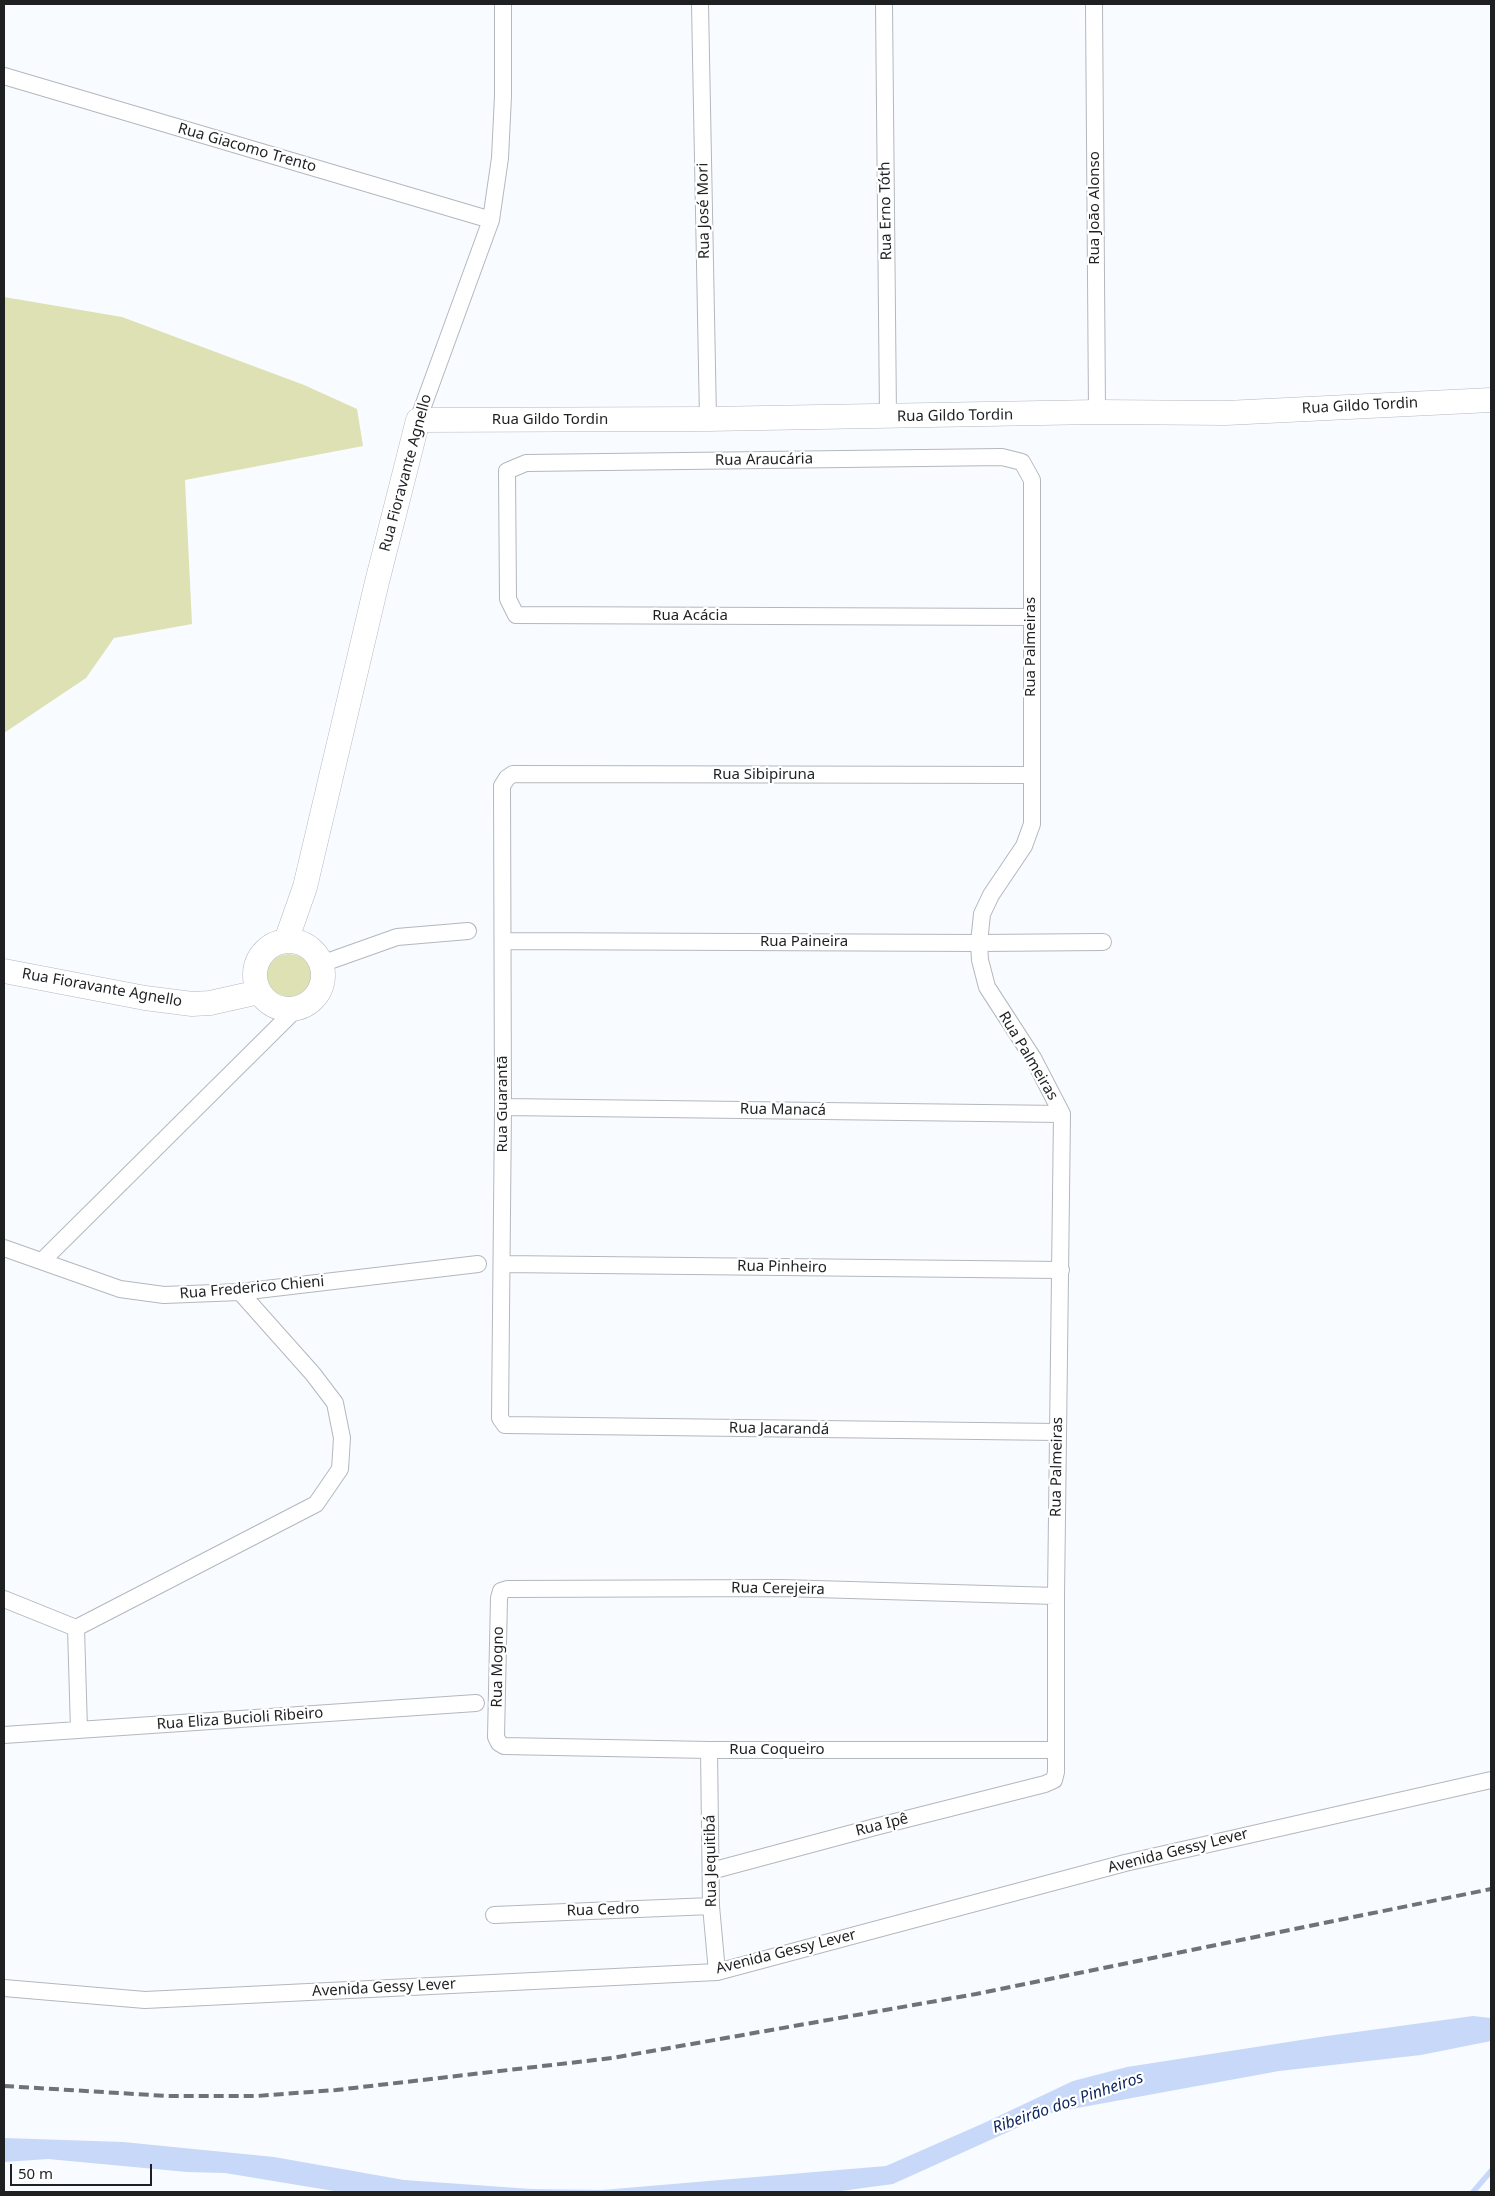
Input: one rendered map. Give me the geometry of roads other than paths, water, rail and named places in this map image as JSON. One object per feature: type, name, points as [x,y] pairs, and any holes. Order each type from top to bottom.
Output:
[{"type":"main road","name":"Rua Gildo Tordin","points":[[418,420],[888,417],[1097,412],[1226,413],[1491,400]]},
{"type":"main road","name":"Rua Fioravante Agnello","points":[[286,941],[305,887],[377,582],[418,420]]},
{"type":"main road","points":[[286,941],[308,946],[316,954],[321,964],[323,975],[321,986],[308,1003],[298,1008],[287,1009],[276,1006],[259,992],[255,970],[259,959],[266,950],[275,944],[286,941]]},
{"type":"main road","name":"Rua Fioravante Agnello","points":[[4,971],[144,998],[192,1004],[259,992]]},
{"type":"street","name":"Rua Fioravante Agnello","points":[[418,420],[491,220],[500,158],[503,4]]},
{"type":"street","name":"Rua José Mori","points":[[700,4],[708,419]]},
{"type":"street","name":"Rua Erno Tóth","points":[[884,4],[888,417]]},
{"type":"street","name":"Rua João Alonso","points":[[1094,4],[1097,412]]},
{"type":"street","name":"Rua Giacomo Trento","points":[[4,76],[491,220]]},
{"type":"street","name":"Rua Araucária","points":[[526,463],[1002,457]]},
{"type":"street","name":"Rua Palmeiras","points":[[1002,457],[1022,462],[1032,480],[1032,824],[1024,846],[991,895],[982,914],[979,943],[980,960],[987,987],[1033,1058],[1062,1114],[1057,1432],[1056,1772],[1054,1780]]},
{"type":"street","name":"Rua Acácia","points":[[526,463],[507,471],[508,599],[516,615],[1031,617]]},
{"type":"street","name":"Rua Sibipiruna","points":[[502,786],[507,778],[513,774],[1032,775]]},
{"type":"street","name":"Rua Guarantã","points":[[502,786],[504,940],[502,1422]]},
{"type":"street","points":[[321,964],[397,937],[468,931]]},
{"type":"street","name":"Rua Paineira","points":[[504,940],[1104,942]]},
{"type":"street","points":[[42,1262],[298,1008]]},
{"type":"street","name":"Rua Manacá","points":[[503,1107],[1062,1114]]},
{"type":"street","name":"Rua Frederico Chieni","points":[[4,1248],[120,1289],[164,1295],[240,1292],[478,1264]]},
{"type":"street","name":"Rua Pinheiro","points":[[502,1264],[1061,1270]]},
{"type":"street","points":[[4,1599],[76,1628],[316,1504],[340,1469],[342,1438],[335,1403],[313,1374],[240,1292]]},
{"type":"street","name":"Rua Jacarandá","points":[[502,1422],[505,1425],[1057,1432]]},
{"type":"street","name":"Rua Cerejeira","points":[[502,1591],[517,1589],[780,1588],[1056,1596]]},
{"type":"street","name":"Rua Mogno","points":[[499,1743],[496,1736],[499,1608],[502,1591]]},
{"type":"street","points":[[76,1628],[79,1730]]},
{"type":"street","name":"Rua Eliza Bucioli Ribeiro","points":[[4,1735],[476,1703]]},
{"type":"street","name":"Rua Coqueiro","points":[[499,1743],[504,1746],[709,1750],[1056,1750]]},
{"type":"street","name":"Rua Jequitibá","points":[[709,1750],[711,1906],[717,1972]]},
{"type":"street","name":"Rua Ipê","points":[[711,1871],[1045,1784],[1054,1780]]},
{"type":"street","name":"Avenida Gessy Lever","points":[[4,1988],[146,2000],[717,1972],[1126,1863],[1251,1833],[1491,1780]]},
{"type":"street","name":"Rua Cedro","points":[[494,1914],[711,1906]]},
{"type":"water","name":"Ribeirão dos Pinheiros","points":[[1473,2016],[1491,2018],[1491,2041],[1421,2055],[1279,2071],[1050,2113],[893,2184],[834,2192],[340,2192],[225,2173],[187,2172],[48,2159],[4,2162],[4,2138],[123,2142],[274,2157],[404,2180],[531,2189],[602,2190],[886,2166],[1073,2081],[1127,2067],[1327,2036]]},
{"type":"waterway","points":[[1473,2192],[1491,2171]]},
{"type":"railway","points":[[4,2086],[168,2096],[257,2096],[336,2090],[612,2058],[976,1994],[1491,1889]]}]
